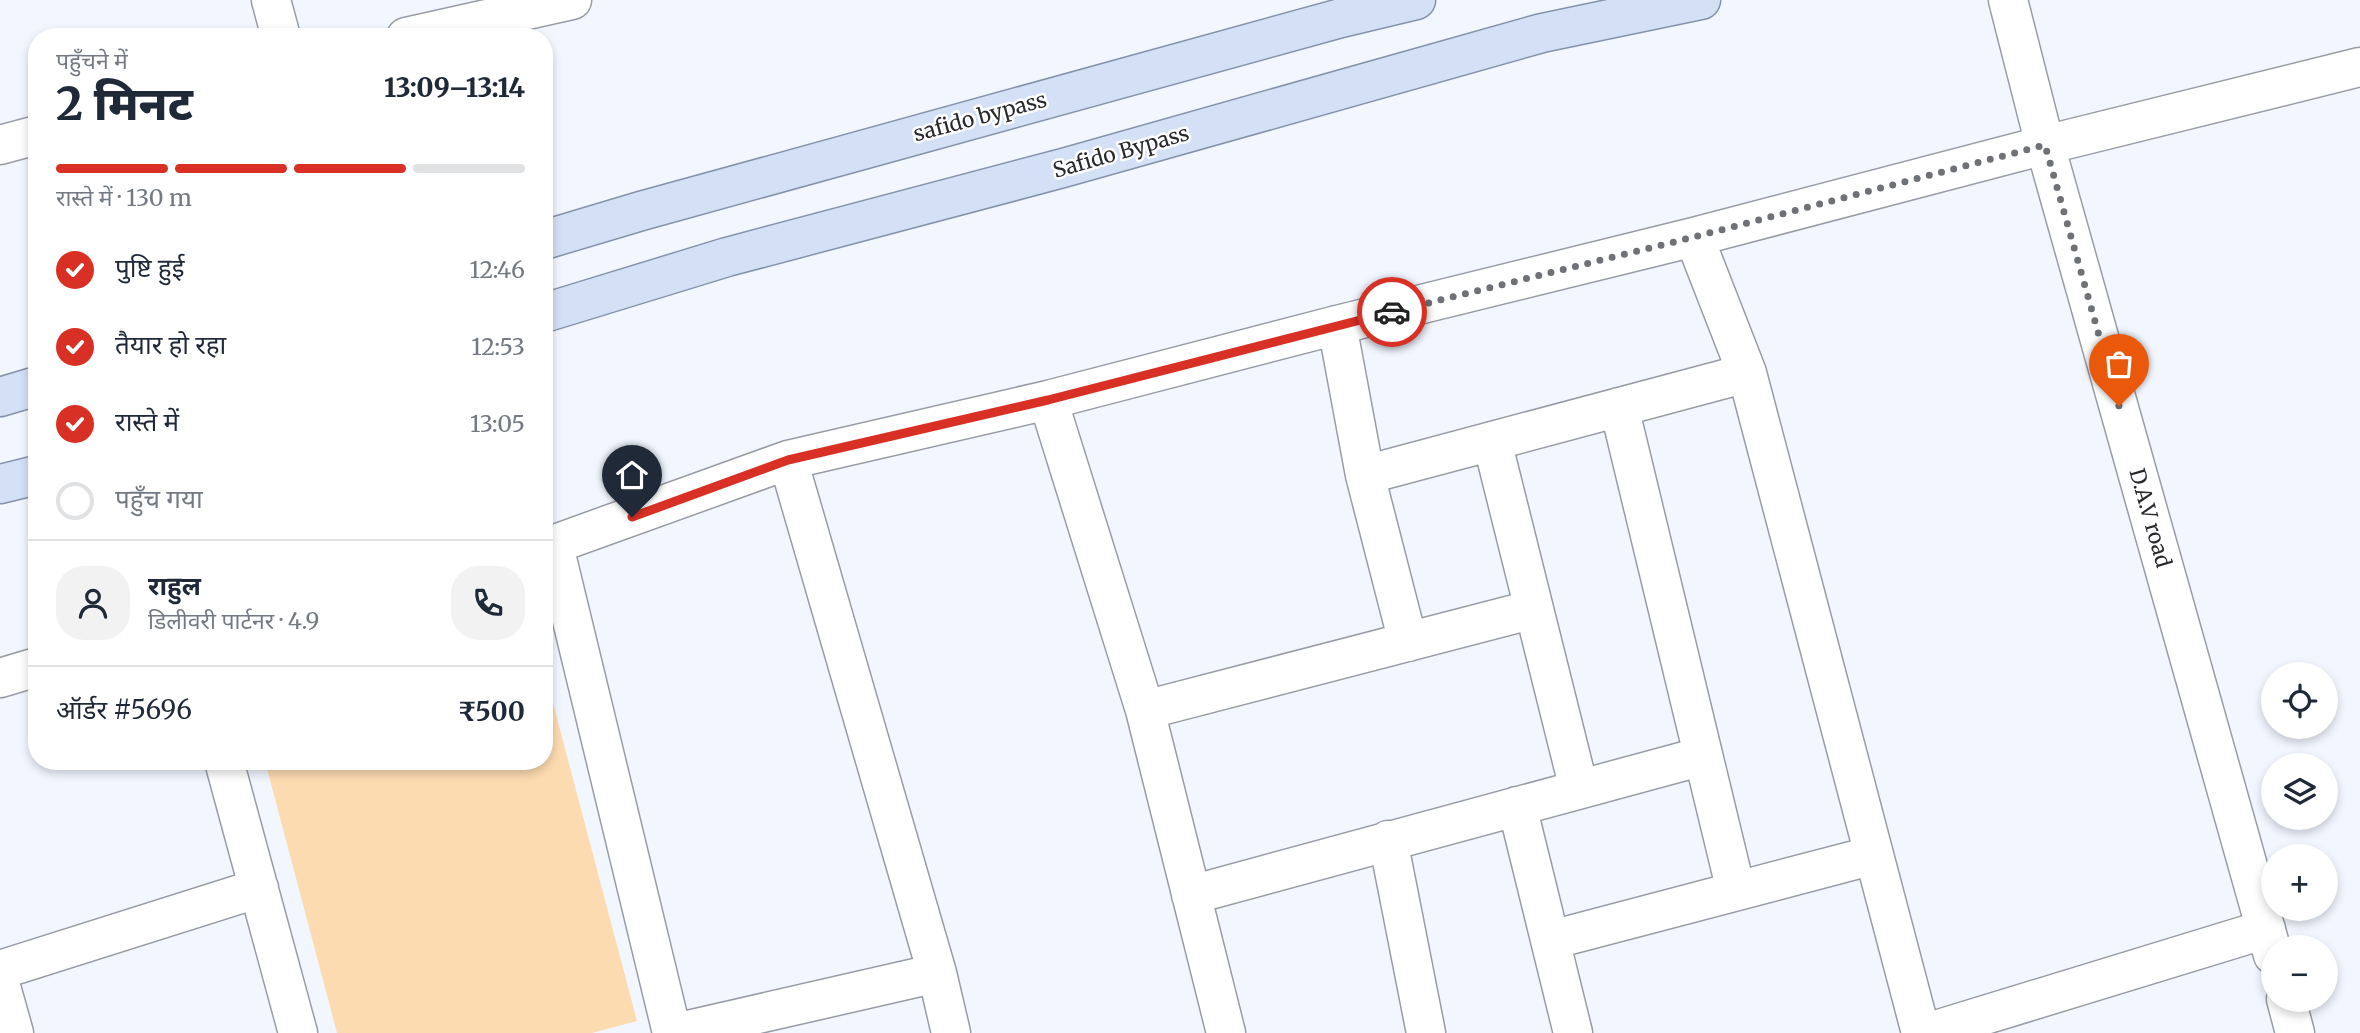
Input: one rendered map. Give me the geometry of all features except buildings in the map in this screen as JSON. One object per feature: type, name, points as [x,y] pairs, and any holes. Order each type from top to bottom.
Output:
[{"type":"main road","name":"safido bypass","points":[[553,237],[1220,51],[1416,0]]},
{"type":"main road","name":"Safido Bypass","points":[[553,310],[727,257],[1063,168],[1542,33],[1701,0]]},
{"type":"main road","points":[[0,397],[28,389]]},
{"type":"main road","points":[[0,484],[28,477]]},
{"type":"street","points":[[271,0],[279,28]]},
{"type":"street","points":[[446,28],[572,0]]},
{"type":"street","name":"D.A.V road","points":[[2008,0],[2045,145],[2268,935]]},
{"type":"street","points":[[553,546],[788,460],[1048,400],[2360,67]]},
{"type":"street","points":[[1694,237],[1747,373],[1923,1033],[2261,944]]},
{"type":"street","points":[[1337,325],[1364,475],[1408,642]]},
{"type":"street","points":[[1364,475],[1747,373]]},
{"type":"street","points":[[1048,400],[1144,710],[1226,1033]]},
{"type":"street","points":[[1619,407],[1736,891]]},
{"type":"street","points":[[1492,441],[1579,789]]},
{"type":"street","points":[[788,460],[937,973],[951,1033]]},
{"type":"street","points":[[553,563],[673,1033],[937,973]]},
{"type":"street","points":[[1144,710],[1534,609]]},
{"type":"street","points":[[0,678],[28,670]]},
{"type":"street","points":[[1191,895],[1703,756]]},
{"type":"street","points":[[226,770],[298,1033]]},
{"type":"street","points":[[1517,806],[1573,1033]]},
{"type":"street","points":[[1388,840],[1426,1033]]},
{"type":"street","points":[[1551,940],[1874,855]]},
{"type":"street","points":[[0,970],[259,887]]},
{"type":"street","points":[[0,983],[14,1033]]},
{"type":"street","points":[[2289,1012],[2295,1033]]},
{"type":"shaded area","points":[[553,703],[637,1021],[592,1033],[337,1033],[267,770],[553,770]]},
{"type":"way so far","points":[[1392,312],[1694,237],[2045,145],[2119,406]]},
{"type":"route","points":[[632,517],[788,460],[1048,400],[1392,312]]}]
